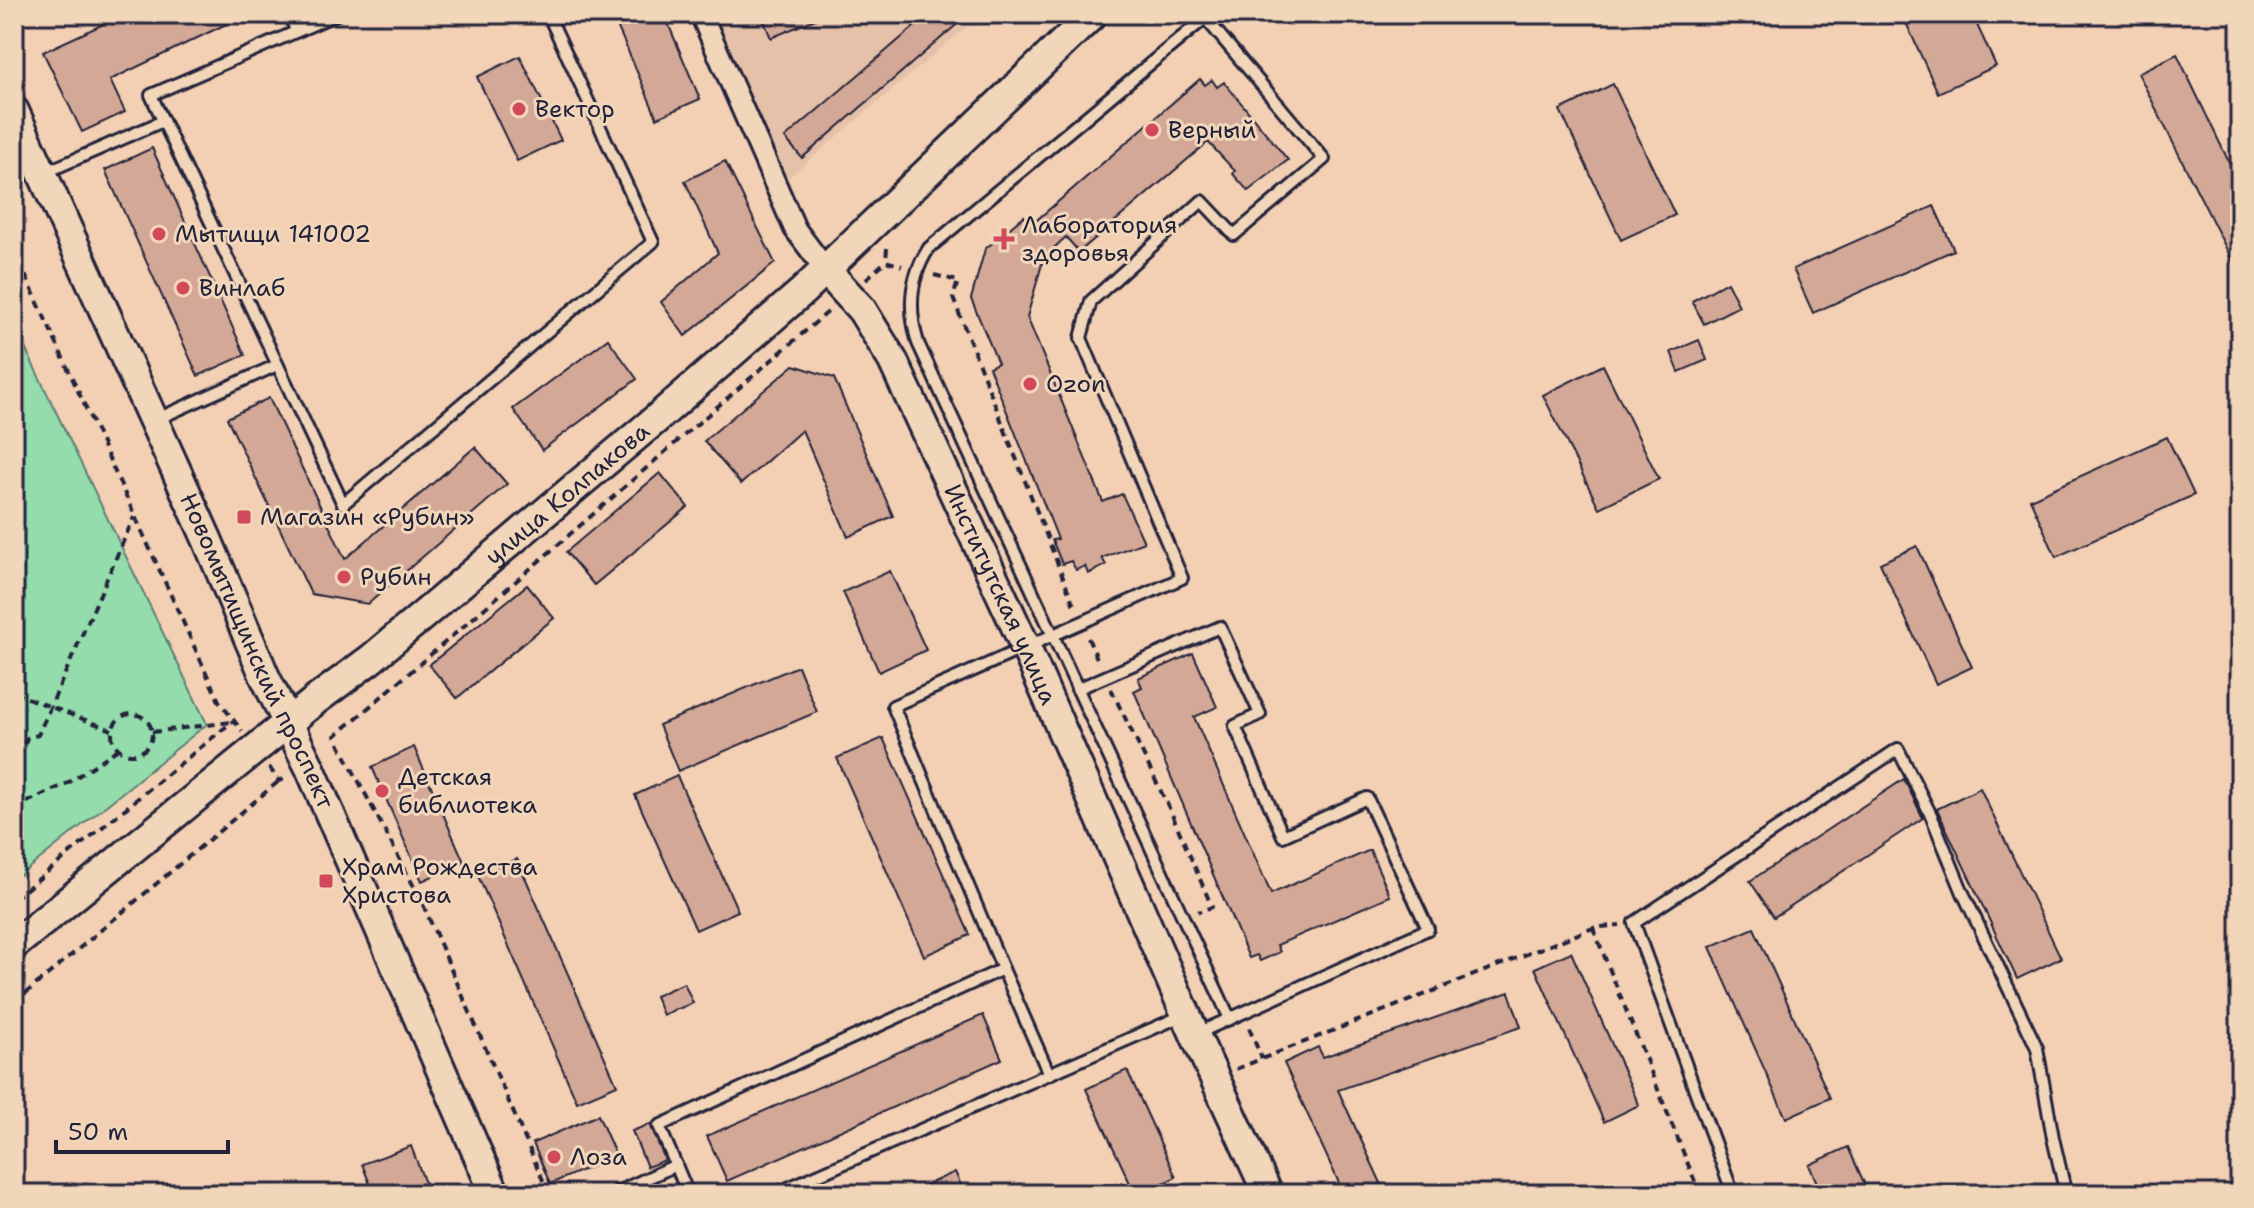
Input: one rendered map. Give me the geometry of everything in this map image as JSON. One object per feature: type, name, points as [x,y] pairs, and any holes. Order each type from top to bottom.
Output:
[{"type":"street","name":"Институтская улица","points":[[701,14],[795,229],[878,333],[893,361],[1026,648],[1190,1024],[1268,1194]]},
{"type":"street","name":"улица Колпакова","points":[[14,945],[516,538],[825,269],[1093,14]]},
{"type":"street","name":"Новомытищинский проспект","points":[[14,111],[207,539],[265,677],[495,1194]]},
{"type":"lane","points":[[289,14],[296,30]]},
{"type":"lane","points":[[337,14],[151,95],[343,504],[653,242],[548,14]]},
{"type":"lane","points":[[1049,1074],[893,706],[1026,648],[1052,635],[1182,578],[1081,338],[1091,301],[1202,201],[1234,235],[1324,159],[1203,16],[929,248],[914,280],[911,308],[918,343],[1052,635],[1230,1019]]},
{"type":"lane","points":[[42,174],[163,121]]},
{"type":"lane","points":[[153,420],[277,365]]},
{"type":"lane","points":[[774,1194],[1049,1074],[1190,1024],[1230,1019],[1428,929],[1367,798],[1283,836],[1235,726],[1260,714],[1220,627],[1077,689]]},
{"type":"lane","points":[[1733,1194],[1634,923],[1898,749],[2037,1048],[2066,1194]]},
{"type":"lane","points":[[688,1194],[659,1126],[1003,969]]},
{"type":"lane","points":[[613,1194],[676,1165]]},
{"type":"path","points":[[549,1194],[421,900],[335,736],[886,261],[886,249],[898,238]]},
{"type":"path","points":[[14,250],[219,701],[233,721]]},
{"type":"path","points":[[886,261],[958,281],[953,298],[1081,622],[1171,812],[1212,907],[1193,914]]},
{"type":"path","points":[[14,770],[27,738],[38,735],[135,515]]},
{"type":"path","points":[[14,693],[112,730]]},
{"type":"path","points":[[130,714],[147,720],[152,739],[144,751],[131,754],[118,749],[112,730],[118,719],[130,714]]},
{"type":"path","points":[[152,732],[233,721]]},
{"type":"path","points":[[14,899],[233,721]]},
{"type":"path","points":[[14,808],[68,783],[118,749]]},
{"type":"path","points":[[14,1003],[279,781]]},
{"type":"path","points":[[1215,1078],[1593,928],[1634,923]]},
{"type":"path","points":[[1593,928],[1700,1194]]},
{"type":"path","points":[[1243,1013],[1262,1059]]},
{"type":"shaded area","points":[[713,14],[982,14],[787,179]]},
{"type":"green space","points":[[14,325],[207,724],[14,880]]},
{"type":"building","points":[[125,14],[247,14],[110,80],[125,112],[82,132],[43,52]]},
{"type":"building","points":[[612,14],[664,14],[700,99],[657,118]]},
{"type":"building","points":[[761,14],[827,14],[771,38]]},
{"type":"building","points":[[929,14],[969,14],[802,158],[785,138]]},
{"type":"building","points":[[1902,14],[1972,14],[1996,66],[1938,93]]},
{"type":"building","points":[[2177,54],[2240,185],[2240,276],[2138,73]]},
{"type":"building","name":"Вектор","points":[[520,56],[561,140],[517,161],[477,77]]},
{"type":"building","points":[[1200,79],[1205,85],[1212,80],[1217,87],[1224,82],[1288,160],[1248,191],[1233,174],[1235,171],[1208,142],[1079,252],[1066,237],[1044,257],[1027,317],[1103,502],[1122,494],[1144,542],[1102,558],[1106,565],[1088,574],[1085,566],[1076,570],[1071,561],[1062,564],[1052,540],[1058,539],[989,367],[998,363],[971,299],[985,249],[1024,216],[1031,225]]},
{"type":"building","points":[[1613,84],[1675,215],[1621,240],[1560,110]]},
{"type":"building","points":[[152,148],[245,355],[198,376],[105,170]]},
{"type":"building","points":[[725,161],[775,263],[685,336],[661,302],[718,253],[685,181]]},
{"type":"building","points":[[1934,206],[1954,250],[1813,313],[1793,269]]},
{"type":"building","points":[[1727,282],[1739,306],[1704,324],[1692,301]]},
{"type":"building","points":[[608,339],[637,379],[542,450],[513,409]]},
{"type":"building","points":[[1699,340],[1707,360],[1679,372],[1671,352]]},
{"type":"building","points":[[794,365],[834,378],[893,516],[848,537],[802,430],[741,484],[704,441]]},
{"type":"building","points":[[1603,365],[1659,479],[1599,508],[1543,395]]},
{"type":"building","points":[[269,398],[345,559],[475,447],[507,484],[368,604],[311,594],[227,418]]},
{"type":"building","points":[[2167,437],[2194,495],[2056,557],[2030,499]]},
{"type":"building","points":[[660,473],[688,507],[594,585],[566,552]]},
{"type":"building","points":[[1917,546],[1972,667],[1936,684],[1880,563]]},
{"type":"building","points":[[890,571],[926,650],[879,672],[843,592]]},
{"type":"building","points":[[527,585],[554,618],[457,698],[429,665]]},
{"type":"building","points":[[1193,653],[1217,707],[1194,717],[1271,894],[1370,850],[1390,896],[1277,945],[1280,952],[1260,961],[1257,955],[1249,958],[1134,691],[1142,687],[1138,678]]},
{"type":"building","points":[[798,666],[817,712],[678,771],[659,725]]},
{"type":"building","points":[[883,738],[970,935],[924,956],[837,758]]},
{"type":"building","points":[[414,747],[464,862],[422,881],[372,767]]},
{"type":"building","points":[[677,776],[738,911],[696,930],[635,795]]},
{"type":"building","points":[[1904,779],[1923,818],[1774,917],[1750,881]]},
{"type":"building","points":[[1980,788],[2061,958],[2017,979],[1937,809]]},
{"type":"building","points":[[517,859],[617,1085],[577,1102],[478,876]]},
{"type":"building","points":[[1754,928],[1830,1098],[1786,1118],[1710,947]]},
{"type":"building","points":[[1571,952],[1639,1105],[1604,1122],[1535,968]]},
{"type":"building","points":[[684,983],[693,1003],[663,1015],[655,996]]},
{"type":"building","points":[[1509,992],[1521,1027],[1338,1090],[1386,1194],[1344,1194],[1284,1063],[1318,1047],[1323,1057]]},
{"type":"building","points":[[983,1015],[1002,1059],[727,1181],[707,1136]]},
{"type":"building","points":[[1127,1070],[1176,1177],[1141,1194],[1135,1194],[1086,1089]]},
{"type":"building","points":[[598,1115],[616,1156],[550,1184],[533,1143]]},
{"type":"building","points":[[650,1124],[665,1160],[647,1167],[632,1131]]},
{"type":"building","points":[[411,1146],[429,1194],[374,1194],[362,1164]]},
{"type":"building","points":[[1848,1147],[1869,1194],[1822,1194],[1809,1165]]},
{"type":"building","points":[[955,1172],[965,1194],[906,1194]]},
{"type":"place","name":"Вектор","points":[[519,109]]},
{"type":"place","name":"Верный","points":[[1152,130]]},
{"type":"place","name":"Мытищи 141002","points":[[159,234]]},
{"type":"place","name":"Лаборатория здоровья","points":[[1004,239]]},
{"type":"place","name":"Винлаб","points":[[183,288]]},
{"type":"place","name":"Ozon","points":[[1030,384]]},
{"type":"place","name":"Магазин «Рубин»","points":[[244,517]]},
{"type":"place","name":"Рубин","points":[[344,577]]},
{"type":"place","name":"Детская библиотека","points":[[382,791]]},
{"type":"place","name":"Храм Рождества Христова","points":[[326,881]]},
{"type":"place","name":"Лоза","points":[[554,1157]]}]
